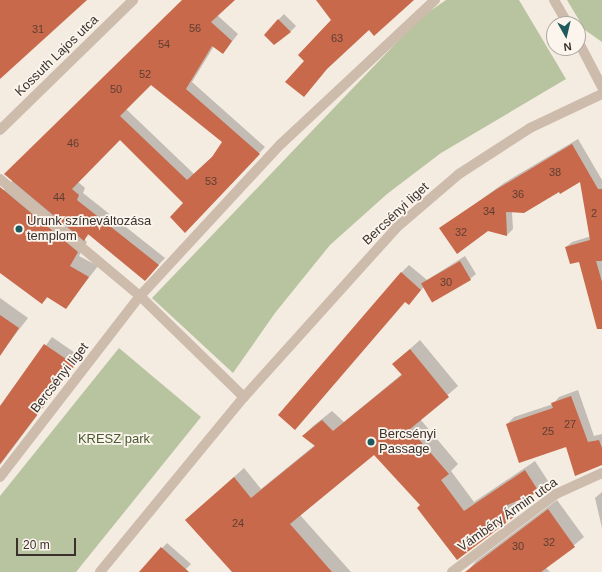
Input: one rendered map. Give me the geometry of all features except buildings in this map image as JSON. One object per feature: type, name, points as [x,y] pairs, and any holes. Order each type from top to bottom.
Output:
[{"type":"street","name":"Kossuth Lajos utca","points":[[0,130],[133,0]]},
{"type":"street","name":"Bercsényi liget","points":[[0,477],[140,296],[280,144],[435,0]]},
{"type":"street","points":[[554,0],[563,16]]},
{"type":"street","points":[[586,56],[602,87]]},
{"type":"street","name":"Bercsényi liget","points":[[100,572],[244,398],[396,228],[459,174],[530,128],[602,94]]},
{"type":"street","points":[[0,179],[140,296],[244,398]]},
{"type":"street","name":"Vámbéry Ármin utca","points":[[452,572],[556,494],[602,473]]},
{"type":"green space","points":[[446,0],[519,0],[546,45],[546,56],[552,56],[566,79],[441,153],[387,194],[330,245],[275,313],[233,373],[152,298],[420,18]]},
{"type":"green space","points":[[567,0],[602,0],[602,42],[586,31],[586,16],[577,16]]},
{"type":"green space","name":"KRESZ park","points":[[119,348],[201,417],[76,572],[0,572],[0,496]]},
{"type":"place","name":"Urunk színeváltozása templom","points":[[19,229]]},
{"type":"place","name":"Bercsényi Passage","points":[[371,442]]}]
